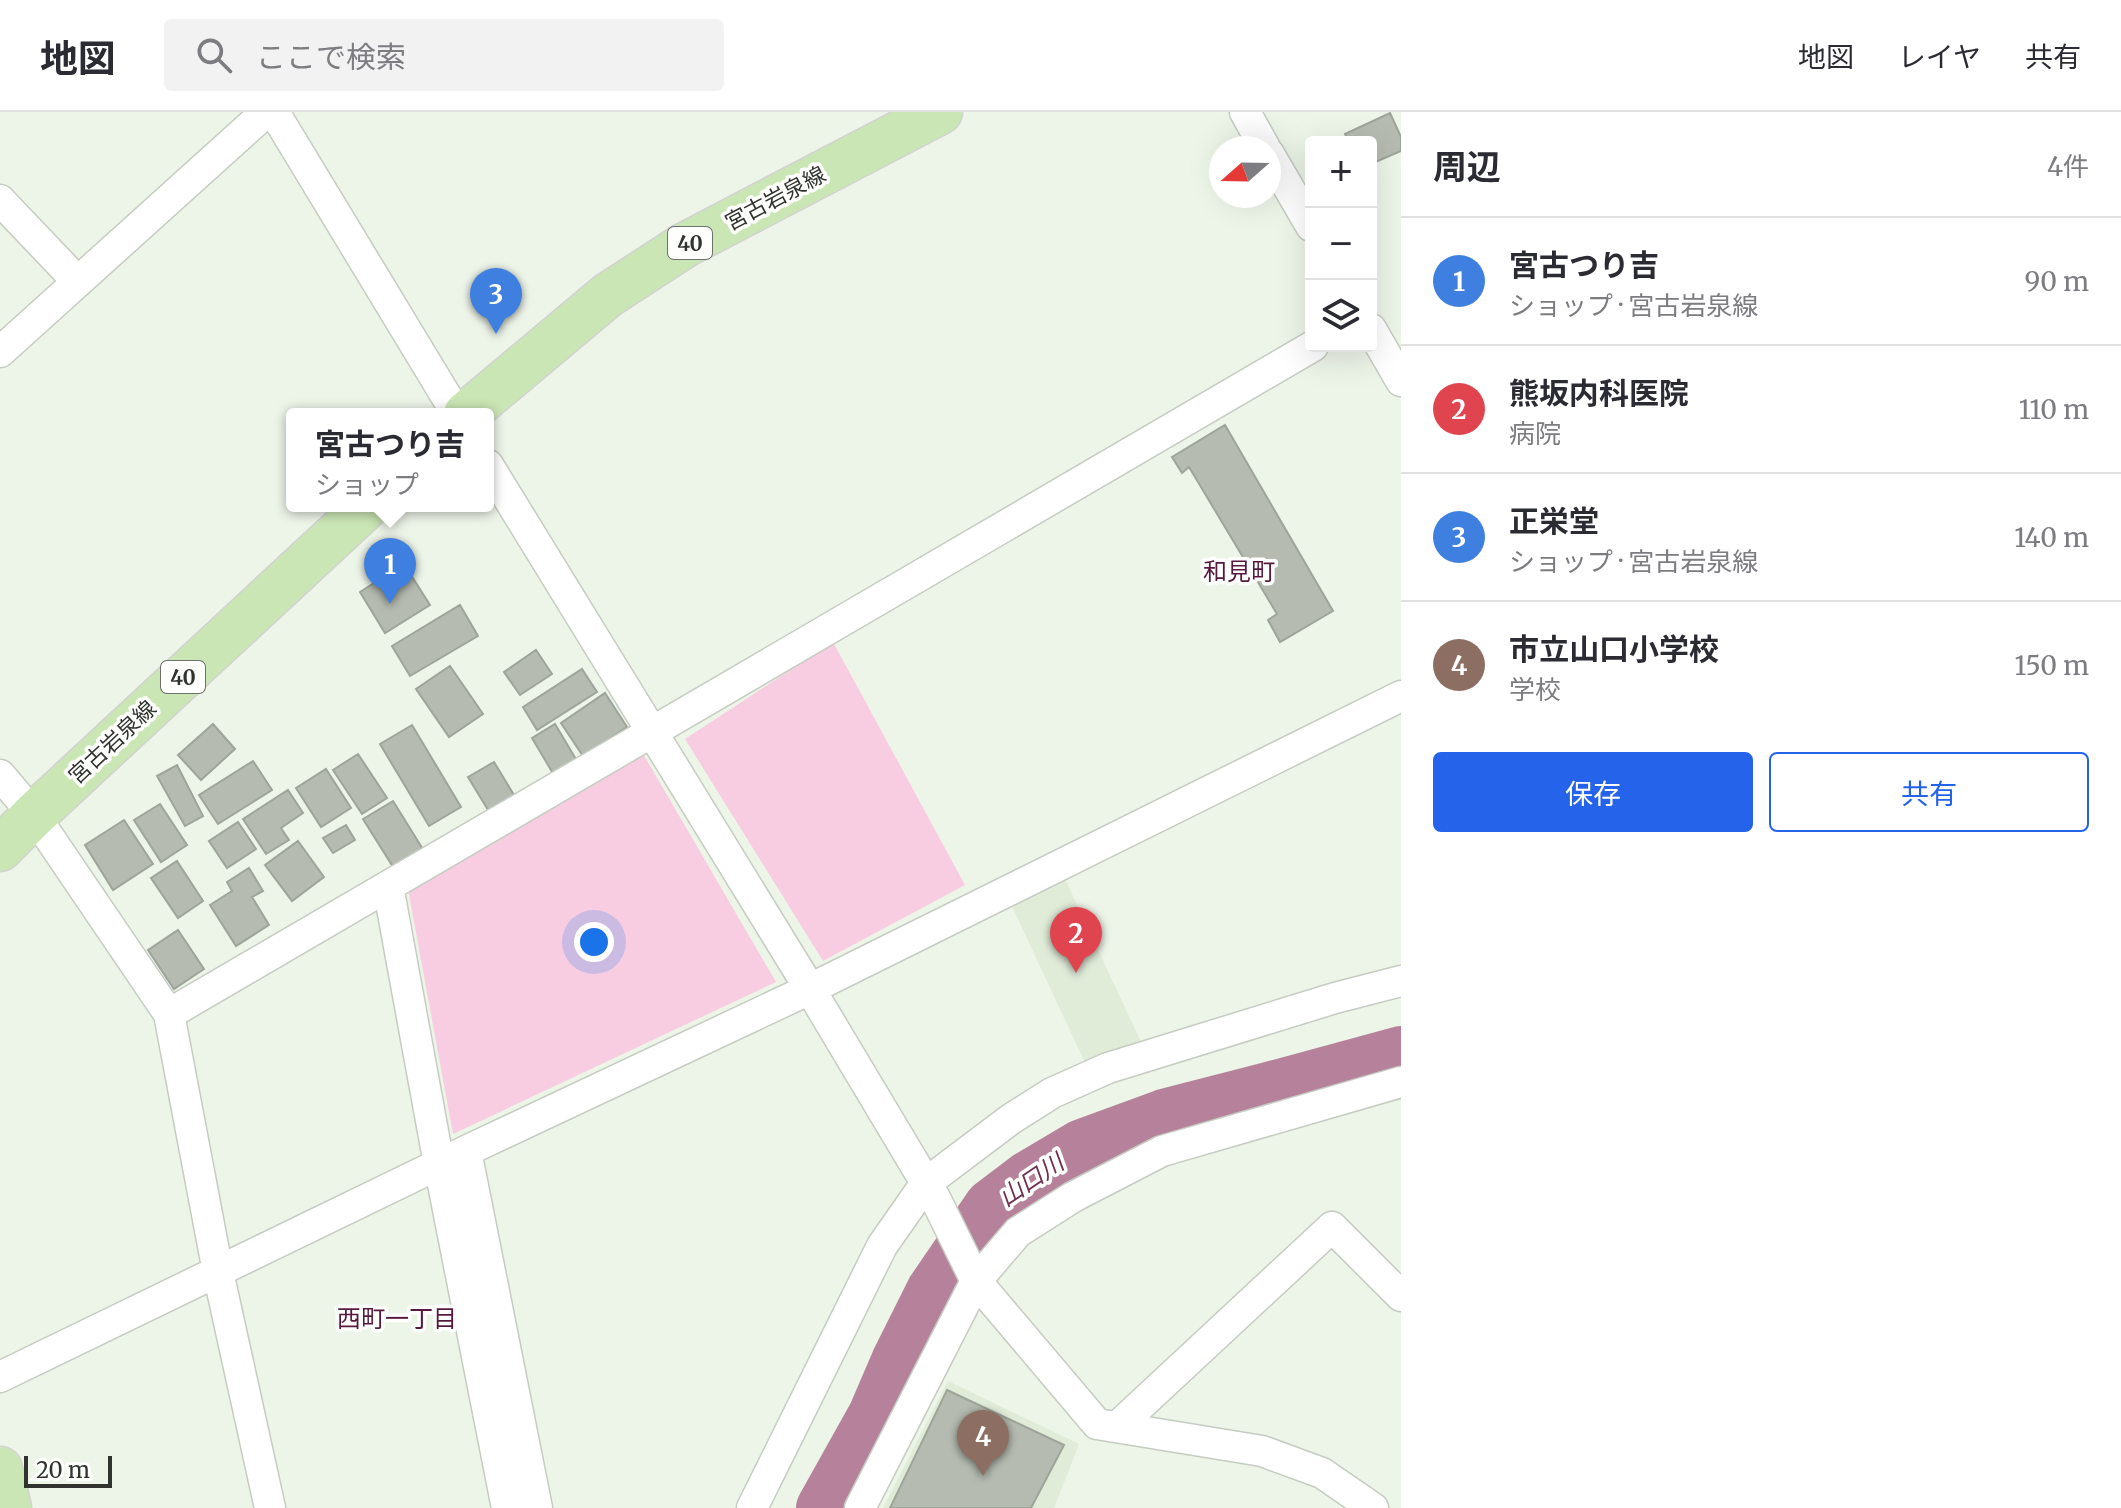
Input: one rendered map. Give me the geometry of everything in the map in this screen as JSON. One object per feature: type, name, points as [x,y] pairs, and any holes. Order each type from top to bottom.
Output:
[{"type":"main road","name":"宮古岩泉線","points":[[473,408],[608,295],[672,253],[940,112]]},
{"type":"main road","name":"宮古岩泉線","points":[[0,849],[361,512]]},
{"type":"main road","points":[[0,1469],[9,1508]]},
{"type":"street","points":[[0,352],[266,112]]},
{"type":"street","points":[[274,112],[453,408]]},
{"type":"street","points":[[1245,112],[1258,136]]},
{"type":"street","points":[[1281,175],[1305,216]]},
{"type":"street","points":[[0,200],[78,282]]},
{"type":"street","points":[[1377,339],[1401,381]]},
{"type":"street","points":[[169,1014],[1305,351]]},
{"type":"street","points":[[494,475],[931,1191],[976,1281],[1097,1424],[1262,1451],[1322,1473],[1373,1508]]},
{"type":"street","points":[[0,1377],[452,1157],[810,989],[1401,696]]},
{"type":"street","points":[[0,775],[34,815],[169,1014],[218,1272],[270,1508]]},
{"type":"street","points":[[388,886],[537,1508]]},
{"type":"street","points":[[752,1508],[882,1246],[931,1191],[1011,1119],[1052,1093],[1108,1068],[1335,998],[1401,981]]},
{"type":"street","points":[[860,1508],[976,1281],[1018,1232],[1073,1197],[1162,1151],[1401,1082]]},
{"type":"street","points":[[452,1157],[507,1508]]},
{"type":"street","points":[[1117,1427],[1332,1227],[1401,1296]]},
{"type":"shaded area","points":[[833,642],[965,885],[823,961],[685,739]]},
{"type":"shaded area","points":[[642,752],[776,982],[453,1134],[407,884]]},
{"type":"shaded area","points":[[1065,879],[1141,1042],[1087,1067],[1011,904]]},
{"type":"shaded area","points":[[948,1381],[1079,1444],[1054,1508],[883,1508]]},
{"type":"building","points":[[1390,113],[1401,137],[1401,151],[1377,161],[1377,136],[1345,134]]},
{"type":"building","points":[[1225,425],[1333,611],[1280,642],[1268,620],[1277,614],[1189,467],[1182,473],[1172,457]]},
{"type":"building","points":[[404,564],[430,605],[385,633],[360,592]]},
{"type":"building","points":[[460,605],[478,636],[410,676],[392,646]]},
{"type":"building","points":[[536,650],[552,674],[520,695],[504,672]]},
{"type":"building","points":[[450,666],[483,714],[449,737],[416,689]]},
{"type":"building","points":[[582,669],[597,692],[537,730],[523,707]]},
{"type":"building","points":[[605,693],[627,727],[583,756],[561,723]]},
{"type":"building","points":[[213,724],[235,749],[201,780],[178,755]]},
{"type":"building","points":[[555,724],[577,761],[554,775],[532,738]]},
{"type":"building","points":[[412,725],[461,807],[429,826],[380,744]]},
{"type":"building","points":[[358,754],[387,798],[362,814],[333,770]]},
{"type":"building","points":[[253,761],[272,790],[218,824],[199,795]]},
{"type":"building","points":[[494,762],[514,795],[488,810],[468,777]]},
{"type":"building","points":[[177,765],[203,816],[185,826],[157,776]]},
{"type":"building","points":[[326,769],[351,808],[321,827],[296,788]]},
{"type":"building","points":[[288,790],[303,813],[281,828],[289,840],[266,854],[243,819]]},
{"type":"building","points":[[393,801],[424,851],[395,870],[363,819]]},
{"type":"building","points":[[160,804],[187,845],[161,862],[134,820]]},
{"type":"building","points":[[124,820],[153,864],[113,890],[85,845]]},
{"type":"building","points":[[238,822],[256,849],[227,868],[209,841]]},
{"type":"building","points":[[346,825],[355,840],[333,853],[323,838]]},
{"type":"building","points":[[298,841],[324,877],[292,901],[265,865]]},
{"type":"building","points":[[177,861],[203,901],[178,918],[151,878]]},
{"type":"building","points":[[249,868],[263,891],[252,897],[269,925],[236,946],[210,905],[232,891],[227,882]]},
{"type":"building","points":[[178,930],[204,969],[174,989],[148,950]]},
{"type":"building","points":[[947,1390],[1064,1445],[1031,1508],[890,1508]]},
{"type":"waterway","name":"山口川","points":[[823,1508],[875,1415],[933,1291],[991,1206],[1028,1178],[1082,1146],[1164,1116],[1401,1053]]},
{"type":"place","name":"正栄堂","points":[[496,334]]},
{"type":"place","name":"宮古つり吉","points":[[390,604]]},
{"type":"place","name":"熊坂内科医院","points":[[1076,973]]},
{"type":"place","name":"市立山口小学校","points":[[983,1476]]},
{"type":"district","name":"和見町","points":[[1239,571]]},
{"type":"district","name":"西町一丁目","points":[[397,1318]]}]
